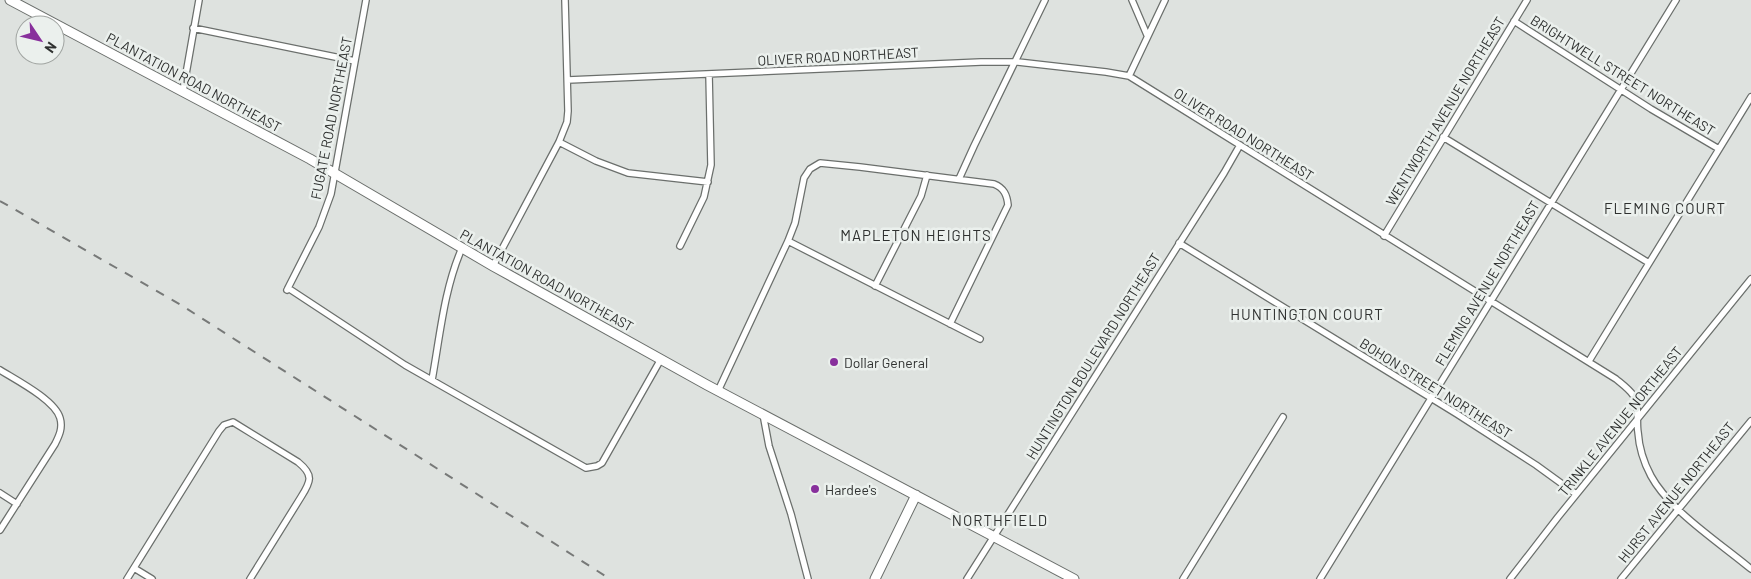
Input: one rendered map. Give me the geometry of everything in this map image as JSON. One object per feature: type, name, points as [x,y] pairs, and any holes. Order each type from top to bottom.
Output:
[{"type":"main road","name":"PLANTATION ROAD NORTHEAST","points":[[10,0],[336,174],[493,266],[718,391],[1074,579]]},
{"type":"main road","points":[[875,579],[916,495]]},
{"type":"street","points":[[183,91],[199,0]]},
{"type":"street","name":"FUGATE ROAD NORTHEAST","points":[[366,0],[336,174],[325,213],[288,290],[432,380]]},
{"type":"street","points":[[493,266],[559,142],[568,116],[565,0]]},
{"type":"street","points":[[959,179],[1045,0]]},
{"type":"street","points":[[1132,0],[1148,35]]},
{"type":"street","points":[[1129,76],[1165,0]]},
{"type":"street","name":"WENTWORTH AVENUE NORTHEAST","points":[[1384,236],[1527,0]]},
{"type":"street","name":"FLEMING AVENUE NORTHEAST","points":[[1320,579],[1676,0]]},
{"type":"street","name":"BRIGHTWELL STREET NORTHEAST","points":[[1514,22],[1671,122],[1719,149]]},
{"type":"street","points":[[193,28],[355,61]]},
{"type":"street","name":"OLIVER ROAD NORTHEAST","points":[[568,80],[956,62],[1014,62],[1129,76],[1616,379],[1633,395],[1637,404],[1636,420],[1638,434],[1647,469],[1660,490],[1678,510],[1750,565]]},
{"type":"street","points":[[680,246],[704,197],[711,164],[708,74]]},
{"type":"street","points":[[1589,361],[1751,97]]},
{"type":"street","points":[[1443,138],[1649,264]]},
{"type":"street","points":[[559,142],[596,161],[628,173],[708,182]]},
{"type":"street","name":"HUNTINGTON BOULEVARD NORTHEAST","points":[[967,579],[1224,174],[1240,145]]},
{"type":"street","points":[[718,391],[788,241],[795,223],[804,178],[814,165],[829,163],[959,179],[994,184],[1003,189],[1008,204],[950,324]]},
{"type":"street","points":[[875,286],[921,196],[927,175]]},
{"type":"street","points":[[788,241],[980,339]]},
{"type":"street","name":"BOHON STREET NORTHEAST","points":[[1179,244],[1536,464],[1576,494]]},
{"type":"street","points":[[462,248],[453,273],[444,310],[432,380],[582,466],[591,468],[602,462],[661,359]]},
{"type":"street","name":"TRINKLE AVENUE NORTHEAST","points":[[1510,579],[1576,494],[1751,279]]},
{"type":"street","points":[[0,370],[52,406],[60,416],[61,430],[0,530]]},
{"type":"street","points":[[763,414],[769,446],[791,514],[808,579]]},
{"type":"street","points":[[1183,579],[1283,417]]},
{"type":"street","name":"HURST AVENUE NORTHEAST","points":[[1621,579],[1751,420]]},
{"type":"street","points":[[127,579],[219,431],[224,425],[233,422],[259,436],[306,468],[310,478],[296,505],[250,579]]},
{"type":"street","points":[[0,493],[17,504]]},
{"type":"street","points":[[134,568],[152,579]]},
{"type":"railway","points":[[0,201],[181,305],[610,579]]},
{"type":"place","name":"Dollar General","points":[[834,362]]},
{"type":"place","name":"Hardee's","points":[[815,489]]},
{"type":"district","name":"FLEMING COURT","points":[[1665,208]]},
{"type":"district","name":"MAPLETON HEIGHTS","points":[[916,235]]},
{"type":"district","name":"HUNTINGTON COURT","points":[[1307,314]]},
{"type":"district","name":"NORTHFIELD","points":[[1000,520]]}]
